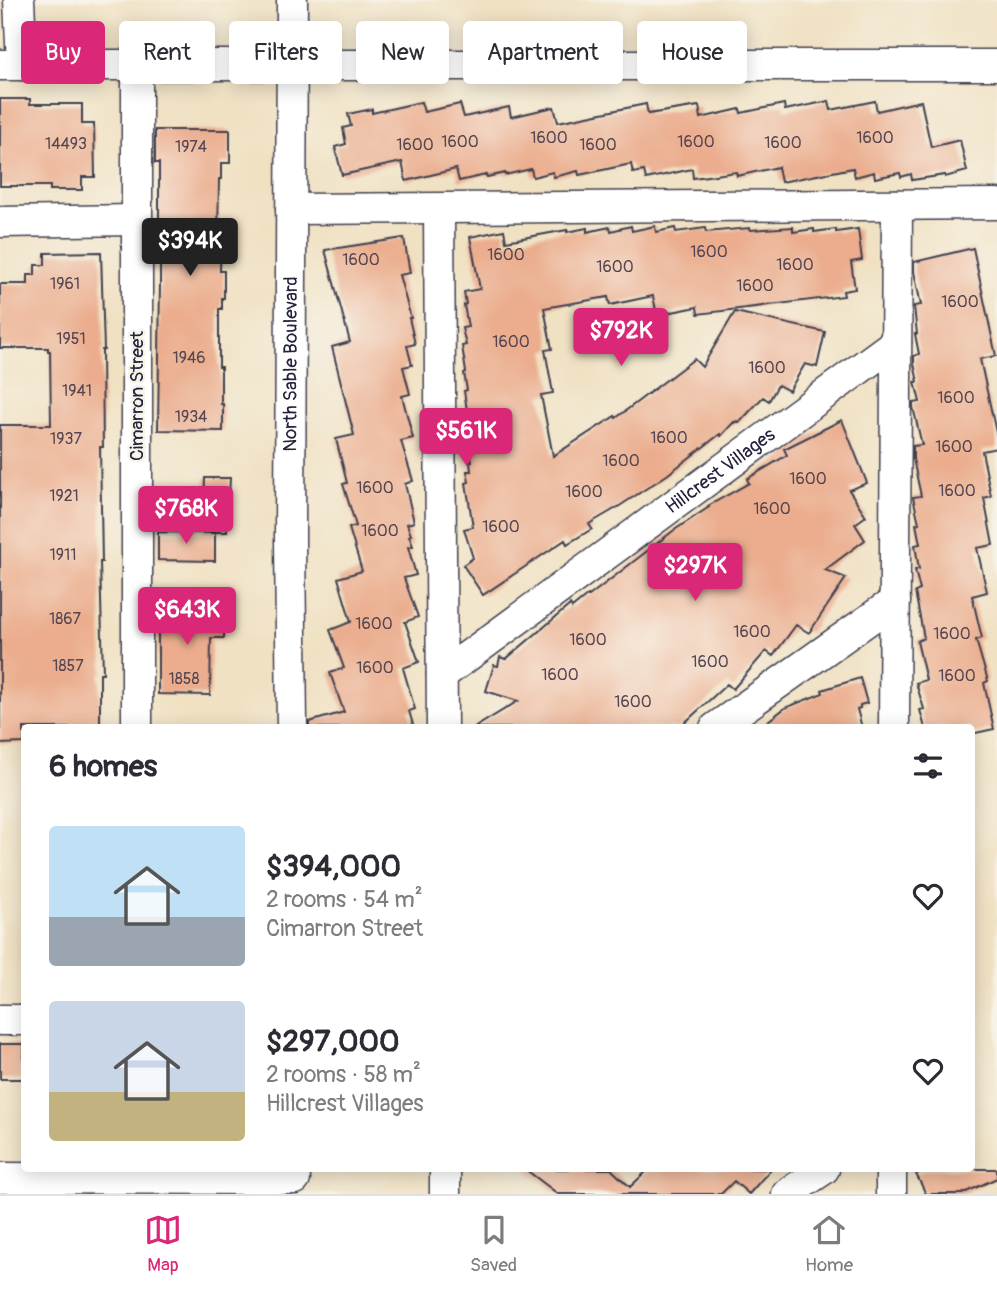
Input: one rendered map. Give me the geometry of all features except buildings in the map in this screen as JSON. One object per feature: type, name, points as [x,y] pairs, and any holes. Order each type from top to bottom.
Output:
[{"type":"street","points":[[19,0],[11,65],[119,64]]},
{"type":"street","name":"North Sable Boulevard","points":[[292,0],[292,21]]},
{"type":"street","points":[[342,65],[997,65]]},
{"type":"street","name":"Cimarron Street","points":[[137,84],[137,724]]},
{"type":"street","name":"North Sable Boulevard","points":[[292,84],[292,724]]},
{"type":"street","points":[[291,209],[997,204]]},
{"type":"street","points":[[894,724],[897,205]]},
{"type":"street","points":[[439,209],[442,724]]},
{"type":"street","points":[[0,222],[136,220]]},
{"type":"street","name":"Hillcrest Villages","points":[[442,675],[896,342]]},
{"type":"street","points":[[721,724],[895,601]]},
{"type":"street","points":[[0,1020],[21,1020]]},
{"type":"street","points":[[787,1194],[820,1172]]},
{"type":"street","points":[[891,1172],[891,1194]]},
{"type":"street","points":[[0,1178],[295,1181]]}]
